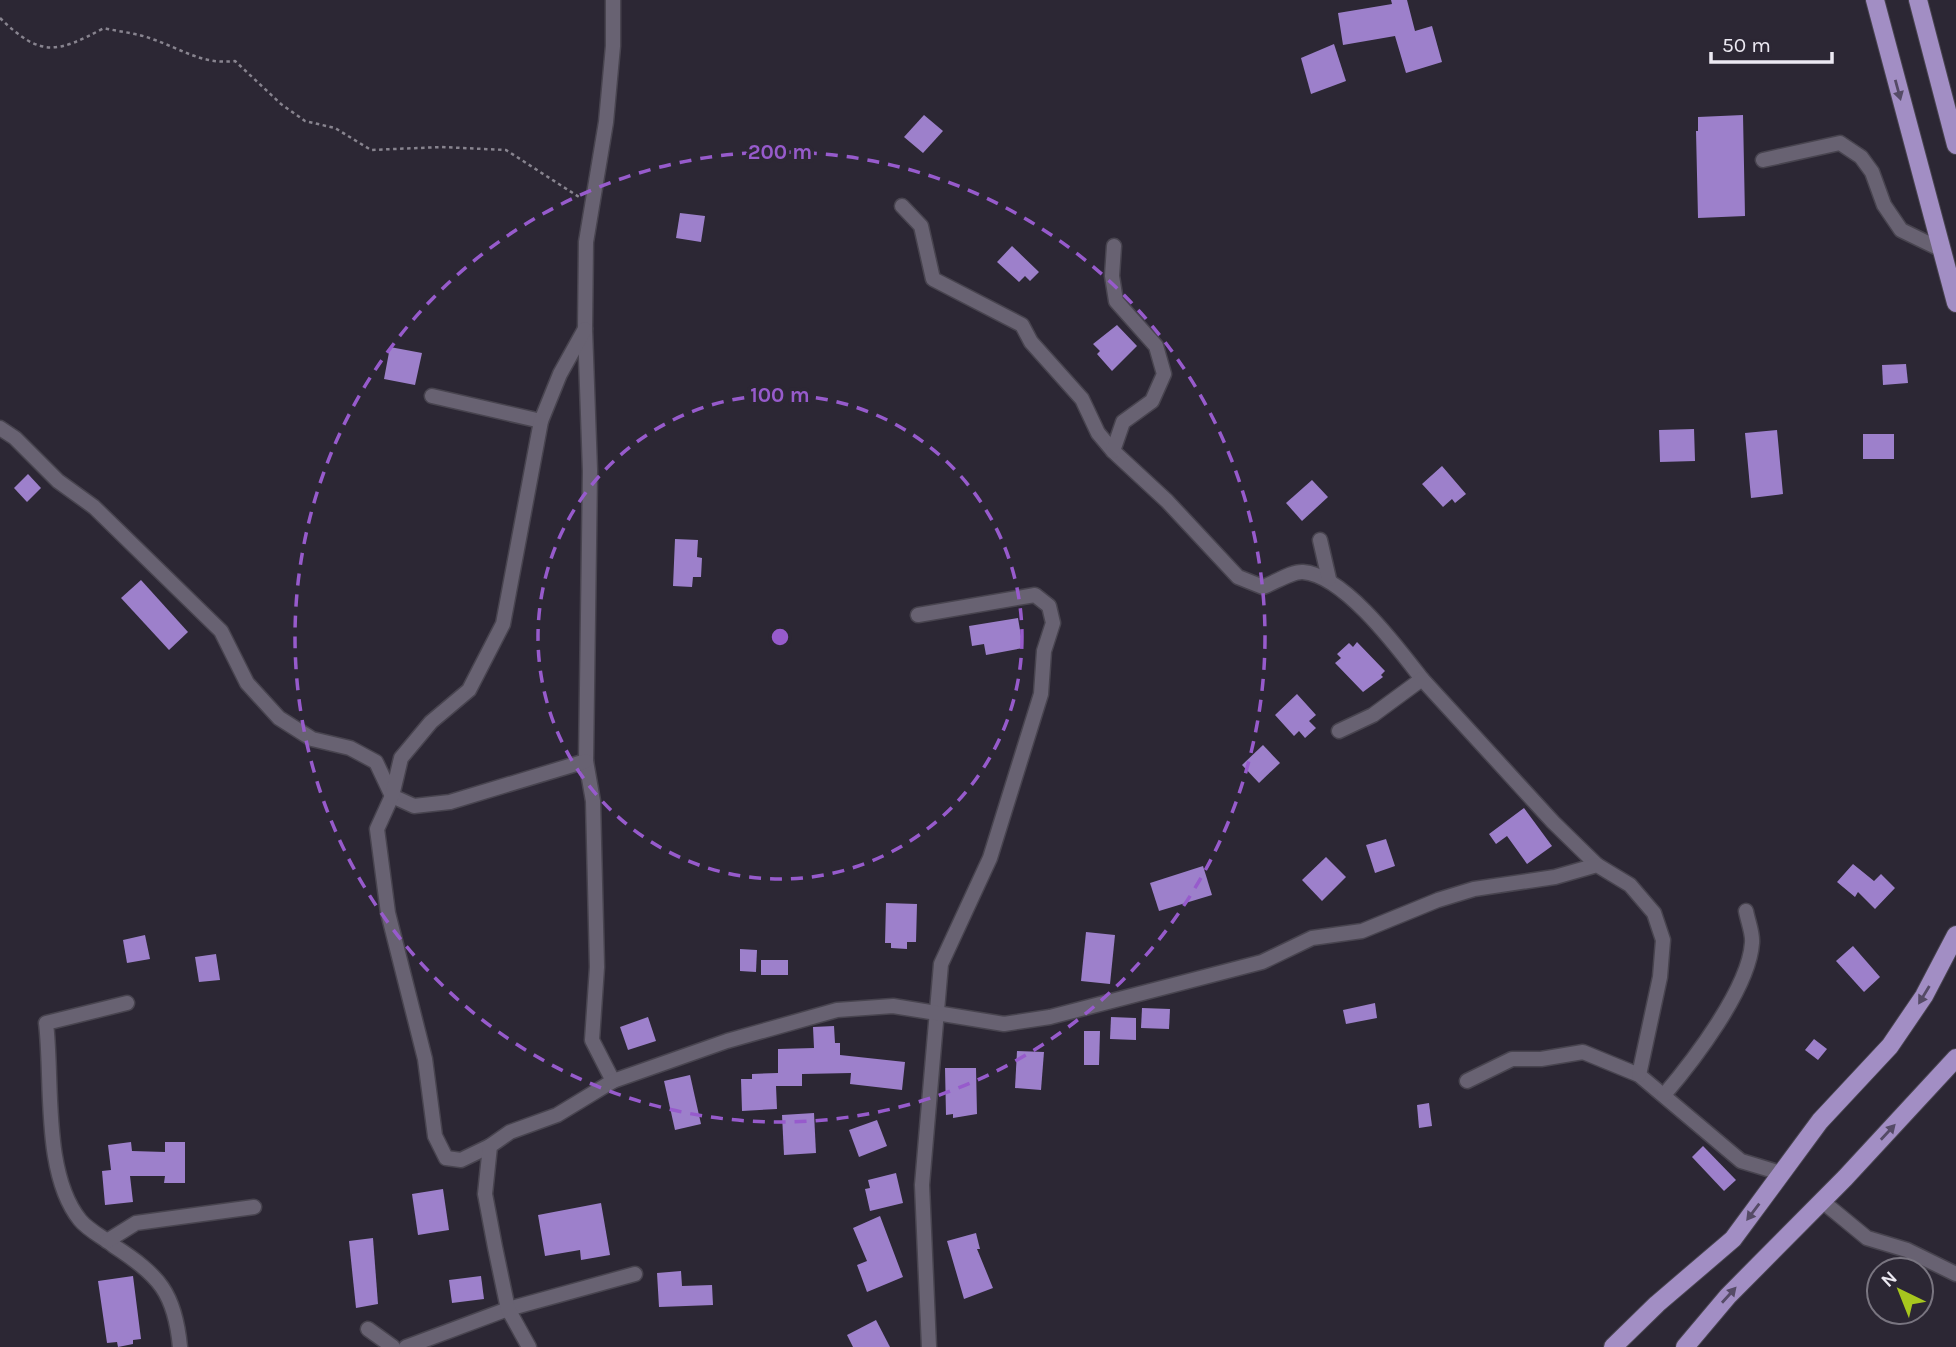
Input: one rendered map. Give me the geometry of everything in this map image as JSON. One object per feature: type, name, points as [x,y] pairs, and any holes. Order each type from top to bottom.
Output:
[{"type":"main road","points":[[1875,0],[1956,303]]},
{"type":"main road","points":[[1918,0],[1956,145]]},
{"type":"main road","points":[[1613,1347],[1657,1304],[1733,1239],[1820,1121],[1890,1046],[1924,996],[1956,935]]},
{"type":"main road","points":[[1685,1347],[1728,1296],[1822,1201],[1956,1058]]},
{"type":"street","points":[[613,0],[613,46],[606,122],[586,242],[585,329],[590,471],[586,761],[593,801],[597,967],[592,1040],[613,1081]]},
{"type":"street","points":[[1763,160],[1840,143],[1861,157],[1872,172],[1884,205],[1901,230],[1940,248]]},
{"type":"street","points":[[901,206],[921,226],[933,279],[1023,325],[1031,342],[1082,399],[1098,433],[1113,451],[1167,501],[1238,578],[1263,587],[1301,571],[1328,579],[1395,644],[1422,679],[1553,822],[1597,865],[1630,885],[1654,913],[1663,940],[1660,977],[1639,1074]]},
{"type":"street","points":[[1113,451],[1123,422],[1152,401],[1164,374],[1156,346],[1116,301],[1112,276],[1114,246]]},
{"type":"street","points":[[585,329],[560,374],[541,421],[503,624],[469,691],[432,722],[401,758],[392,796],[377,829],[388,913],[425,1059],[435,1136],[446,1158],[461,1160],[490,1146],[510,1132],[557,1115],[613,1081],[727,1041],[837,1010],[893,1006],[937,1016],[1004,1024],[1050,1017],[1262,962],[1312,938],[1362,931],[1437,900],[1474,889],[1555,877],[1597,865]]},
{"type":"street","points":[[432,396],[541,421]]},
{"type":"street","points":[[0,428],[15,438],[58,481],[94,507],[221,631],[247,683],[279,718],[312,739],[350,748],[376,762],[392,796],[414,806],[450,802],[586,761]]},
{"type":"street","points":[[1320,540],[1328,579]]},
{"type":"street","points":[[918,615],[1035,595],[1049,606],[1054,623],[1044,651],[1041,694],[1034,720],[990,858],[941,964],[922,1185],[929,1347]]},
{"type":"street","points":[[1339,731],[1373,715],[1422,679]]},
{"type":"street","points":[[1664,1095],[1725,1012],[1743,979],[1752,940],[1746,911]]},
{"type":"street","points":[[127,1003],[46,1023],[58,1167],[66,1195],[81,1221],[158,1281],[178,1317],[180,1347]]},
{"type":"street","points":[[1467,1081],[1511,1059],[1541,1059],[1583,1052],[1639,1074],[1741,1161],[1781,1173]]},
{"type":"street","points":[[490,1146],[485,1194],[508,1309],[529,1347]]},
{"type":"street","points":[[1822,1201],[1867,1238],[1907,1250],[1956,1274]]},
{"type":"street","points":[[107,1241],[136,1223],[254,1207]]},
{"type":"street","points":[[406,1347],[508,1309],[635,1274]]},
{"type":"street","points":[[368,1329],[393,1347]]},
{"type":"path","points":[[0,19],[32,42],[50,50],[78,42],[104,28],[151,38],[186,55],[216,63],[235,61],[281,104],[305,121],[335,128],[371,150],[442,147],[506,150],[567,192],[594,204]]},
{"type":"building","points":[[1391,0],[1407,0],[1415,31],[1432,26],[1442,62],[1406,73],[1395,36],[1343,45],[1338,13],[1392,4]]},
{"type":"building","points":[[1334,44],[1346,81],[1311,94],[1301,58]]},
{"type":"building","points":[[924,115],[943,131],[923,153],[904,137]]},
{"type":"building","points":[[1743,115],[1745,216],[1698,218],[1698,117]]},
{"type":"building","points":[[680,213],[705,216],[701,242],[676,238]]},
{"type":"building","points":[[1012,246],[1039,272],[1030,281],[1025,276],[1019,282],[997,262]]},
{"type":"building","points":[[1117,325],[1137,346],[1112,371],[1097,354],[1100,351],[1093,344]]},
{"type":"building","points":[[390,347],[422,353],[415,385],[384,379]]},
{"type":"building","points":[[1906,364],[1908,383],[1883,385],[1882,365]]},
{"type":"building","points":[[1694,429],[1695,461],[1660,462],[1659,430]]},
{"type":"building","points":[[1777,430],[1783,494],[1751,498],[1745,433]]},
{"type":"building","points":[[1863,434],[1894,434],[1894,459],[1863,459]]},
{"type":"building","points":[[1442,466],[1466,494],[1455,503],[1452,499],[1443,507],[1422,484]]},
{"type":"building","points":[[28,474],[41,488],[27,502],[14,488]]},
{"type":"building","points":[[1312,480],[1328,497],[1302,521],[1286,503]]},
{"type":"building","points":[[675,539],[698,540],[697,557],[702,558],[701,577],[693,577],[692,587],[673,586]]},
{"type":"building","points":[[141,580],[188,632],[169,650],[121,598]]},
{"type":"building","points":[[1018,618],[1023,648],[986,655],[984,644],[972,646],[969,626]]},
{"type":"building","points":[[1357,642],[1385,671],[1381,675],[1383,677],[1363,692],[1335,663],[1341,658],[1337,654],[1349,643],[1353,647]]},
{"type":"building","points":[[1297,694],[1316,715],[1309,721],[1316,728],[1305,738],[1299,731],[1294,736],[1275,715]]},
{"type":"building","points":[[1263,745],[1280,763],[1259,783],[1242,765]]},
{"type":"building","points":[[1524,808],[1552,846],[1527,864],[1507,836],[1496,844],[1489,834]]},
{"type":"building","points":[[1386,839],[1395,866],[1375,873],[1366,845]]},
{"type":"building","points":[[1326,857],[1346,877],[1322,901],[1302,880]]},
{"type":"building","points":[[1853,864],[1874,881],[1881,874],[1895,888],[1875,909],[1858,892],[1855,897],[1837,882]]},
{"type":"building","points":[[1203,866],[1212,895],[1159,911],[1150,883]]},
{"type":"building","points":[[886,903],[917,904],[916,942],[907,942],[907,949],[891,948],[891,943],[885,943]]},
{"type":"building","points":[[1086,932],[1115,935],[1110,984],[1081,981]]},
{"type":"building","points":[[145,935],[150,959],[127,963],[123,940]]},
{"type":"building","points":[[1853,946],[1880,977],[1864,992],[1836,961]]},
{"type":"building","points":[[740,949],[757,950],[756,972],[740,971]]},
{"type":"building","points":[[216,954],[220,980],[199,982],[195,957]]},
{"type":"building","points":[[761,960],[788,960],[788,975],[761,975]]},
{"type":"building","points":[[1375,1003],[1377,1018],[1346,1024],[1343,1010]]},
{"type":"building","points":[[1142,1008],[1170,1009],[1169,1029],[1141,1028]]},
{"type":"building","points":[[648,1017],[656,1041],[628,1050],[620,1027]]},
{"type":"building","points":[[1111,1017],[1136,1018],[1136,1040],[1110,1039]]},
{"type":"building","points":[[834,1026],[835,1043],[840,1043],[840,1055],[905,1062],[902,1090],[850,1084],[851,1073],[802,1074],[802,1086],[776,1086],[777,1109],[742,1111],[741,1079],[752,1079],[752,1074],[778,1073],[778,1049],[814,1048],[813,1027]]},
{"type":"building","points":[[1084,1031],[1100,1031],[1099,1065],[1084,1065]]},
{"type":"building","points":[[1814,1039],[1827,1049],[1818,1060],[1805,1050]]},
{"type":"building","points":[[1017,1051],[1044,1052],[1041,1090],[1015,1088]]},
{"type":"building","points":[[945,1068],[976,1068],[977,1114],[953,1118],[953,1114],[946,1115]]},
{"type":"building","points":[[690,1075],[701,1124],[675,1130],[664,1081]]},
{"type":"building","points":[[1429,1103],[1432,1126],[1419,1128],[1417,1105]]},
{"type":"building","points":[[814,1113],[816,1153],[784,1155],[782,1115]]},
{"type":"building","points":[[877,1120],[887,1146],[859,1157],[849,1130]]},
{"type":"building","points":[[131,1142],[132,1151],[165,1152],[165,1142],[185,1142],[185,1183],[164,1183],[165,1176],[130,1176],[133,1202],[105,1205],[102,1171],[111,1170],[108,1145]]},
{"type":"building","points":[[1703,1146],[1736,1180],[1724,1191],[1692,1157]]},
{"type":"building","points":[[896,1173],[903,1203],[870,1211],[865,1189],[870,1188],[868,1180]]},
{"type":"building","points":[[443,1189],[449,1230],[418,1235],[412,1194]]},
{"type":"building","points":[[601,1203],[610,1255],[581,1260],[580,1250],[545,1256],[538,1215]]},
{"type":"building","points":[[880,1216],[903,1277],[867,1292],[857,1265],[867,1261],[853,1228]]},
{"type":"building","points":[[976,1233],[980,1249],[977,1249],[993,1288],[964,1299],[947,1241]]},
{"type":"building","points":[[373,1238],[378,1304],[356,1308],[349,1241]]},
{"type":"building","points":[[681,1271],[682,1286],[712,1285],[713,1305],[659,1307],[657,1273]]},
{"type":"building","points":[[133,1276],[141,1339],[118,1347],[117,1342],[107,1343],[98,1281]]},
{"type":"building","points":[[481,1276],[484,1299],[452,1303],[449,1280]]},
{"type":"building","points":[[876,1320],[890,1347],[853,1347],[847,1335]]}]
